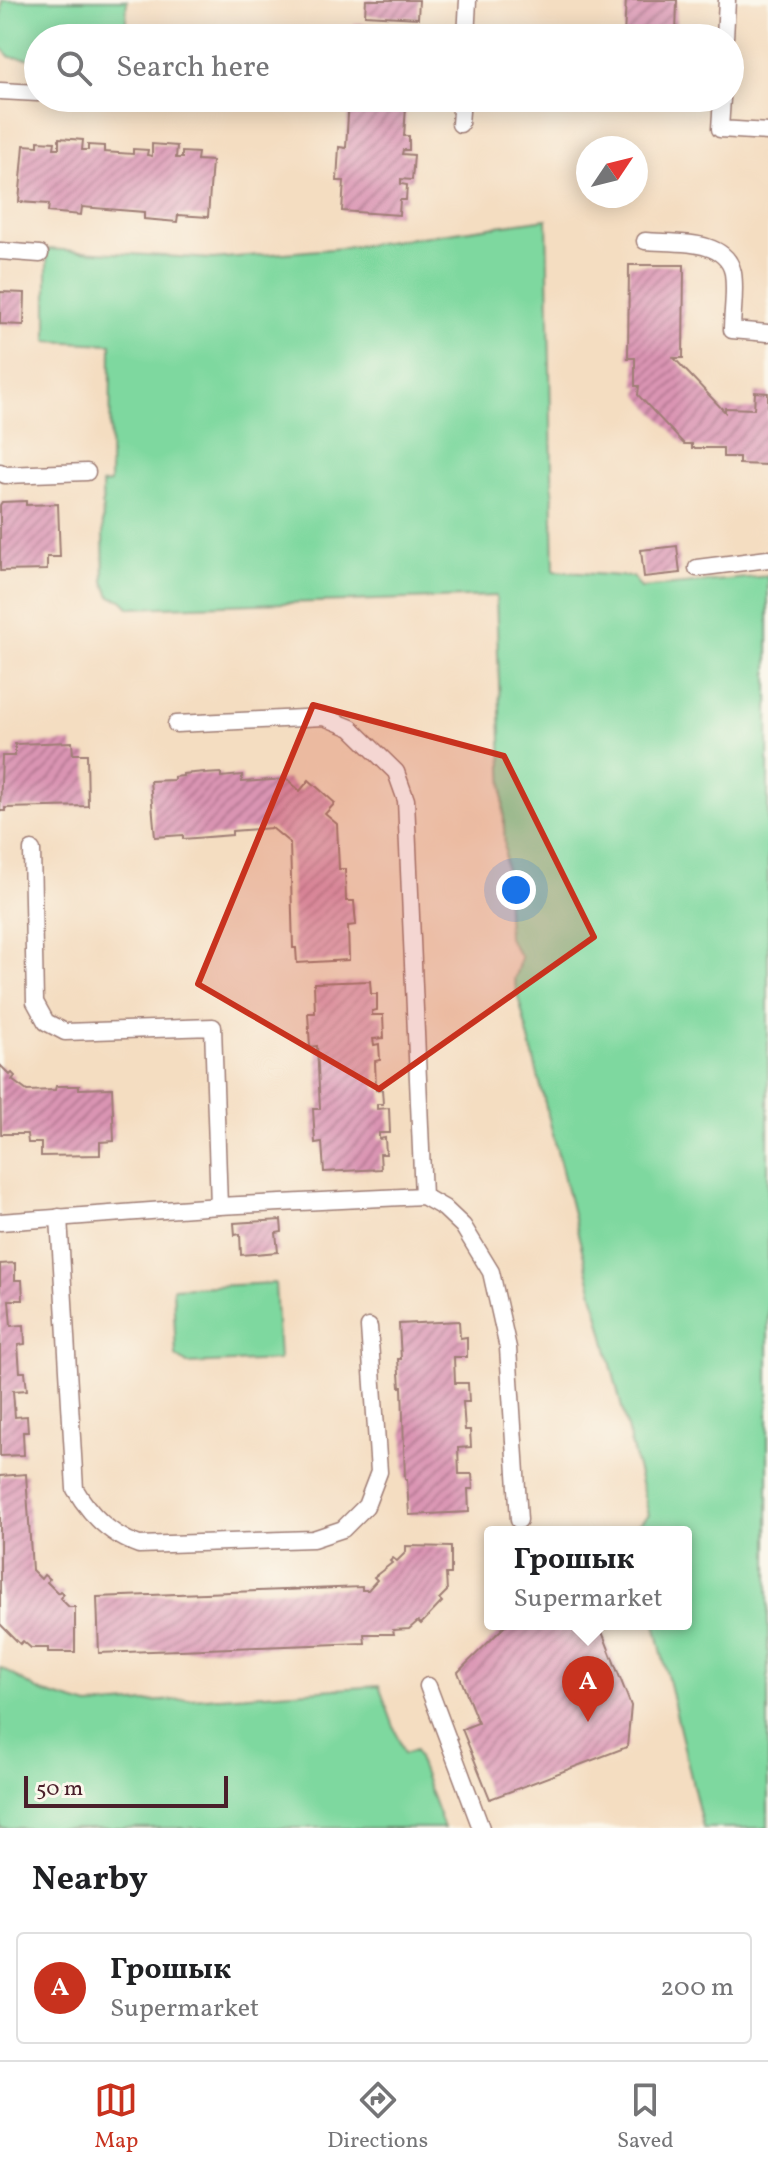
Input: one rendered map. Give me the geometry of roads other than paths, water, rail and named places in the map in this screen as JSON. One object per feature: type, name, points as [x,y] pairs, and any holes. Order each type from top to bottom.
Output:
[{"type":"lane","points":[[467,24],[468,0]]},
{"type":"lane","points":[[726,24],[727,0]]},
{"type":"lane","points":[[0,91],[24,92]]},
{"type":"lane","points":[[460,124],[461,112]]},
{"type":"lane","points":[[721,112],[720,129],[768,132]]},
{"type":"lane","points":[[645,241],[707,246],[724,254],[733,272],[732,330],[768,333]]},
{"type":"lane","points":[[0,251],[40,254]]},
{"type":"lane","points":[[0,472],[5,475],[87,472]]},
{"type":"lane","points":[[697,568],[768,559]]},
{"type":"lane","points":[[176,724],[324,717],[351,728],[396,772],[406,800],[423,1196]]},
{"type":"lane","points":[[32,850],[35,1002],[46,1022],[65,1032],[213,1027],[219,1206]]},
{"type":"lane","points":[[0,1222],[219,1206],[423,1196],[444,1208],[463,1226],[491,1272],[508,1348],[519,1520]]},
{"type":"lane","points":[[59,1217],[75,1489],[86,1508],[119,1538],[139,1545],[313,1539],[343,1529],[366,1506],[379,1472],[369,1327]]},
{"type":"lane","points":[[428,1686],[481,1828]]},
{"type":"place","name":"Грошык","points":[[588,1722]]}]
